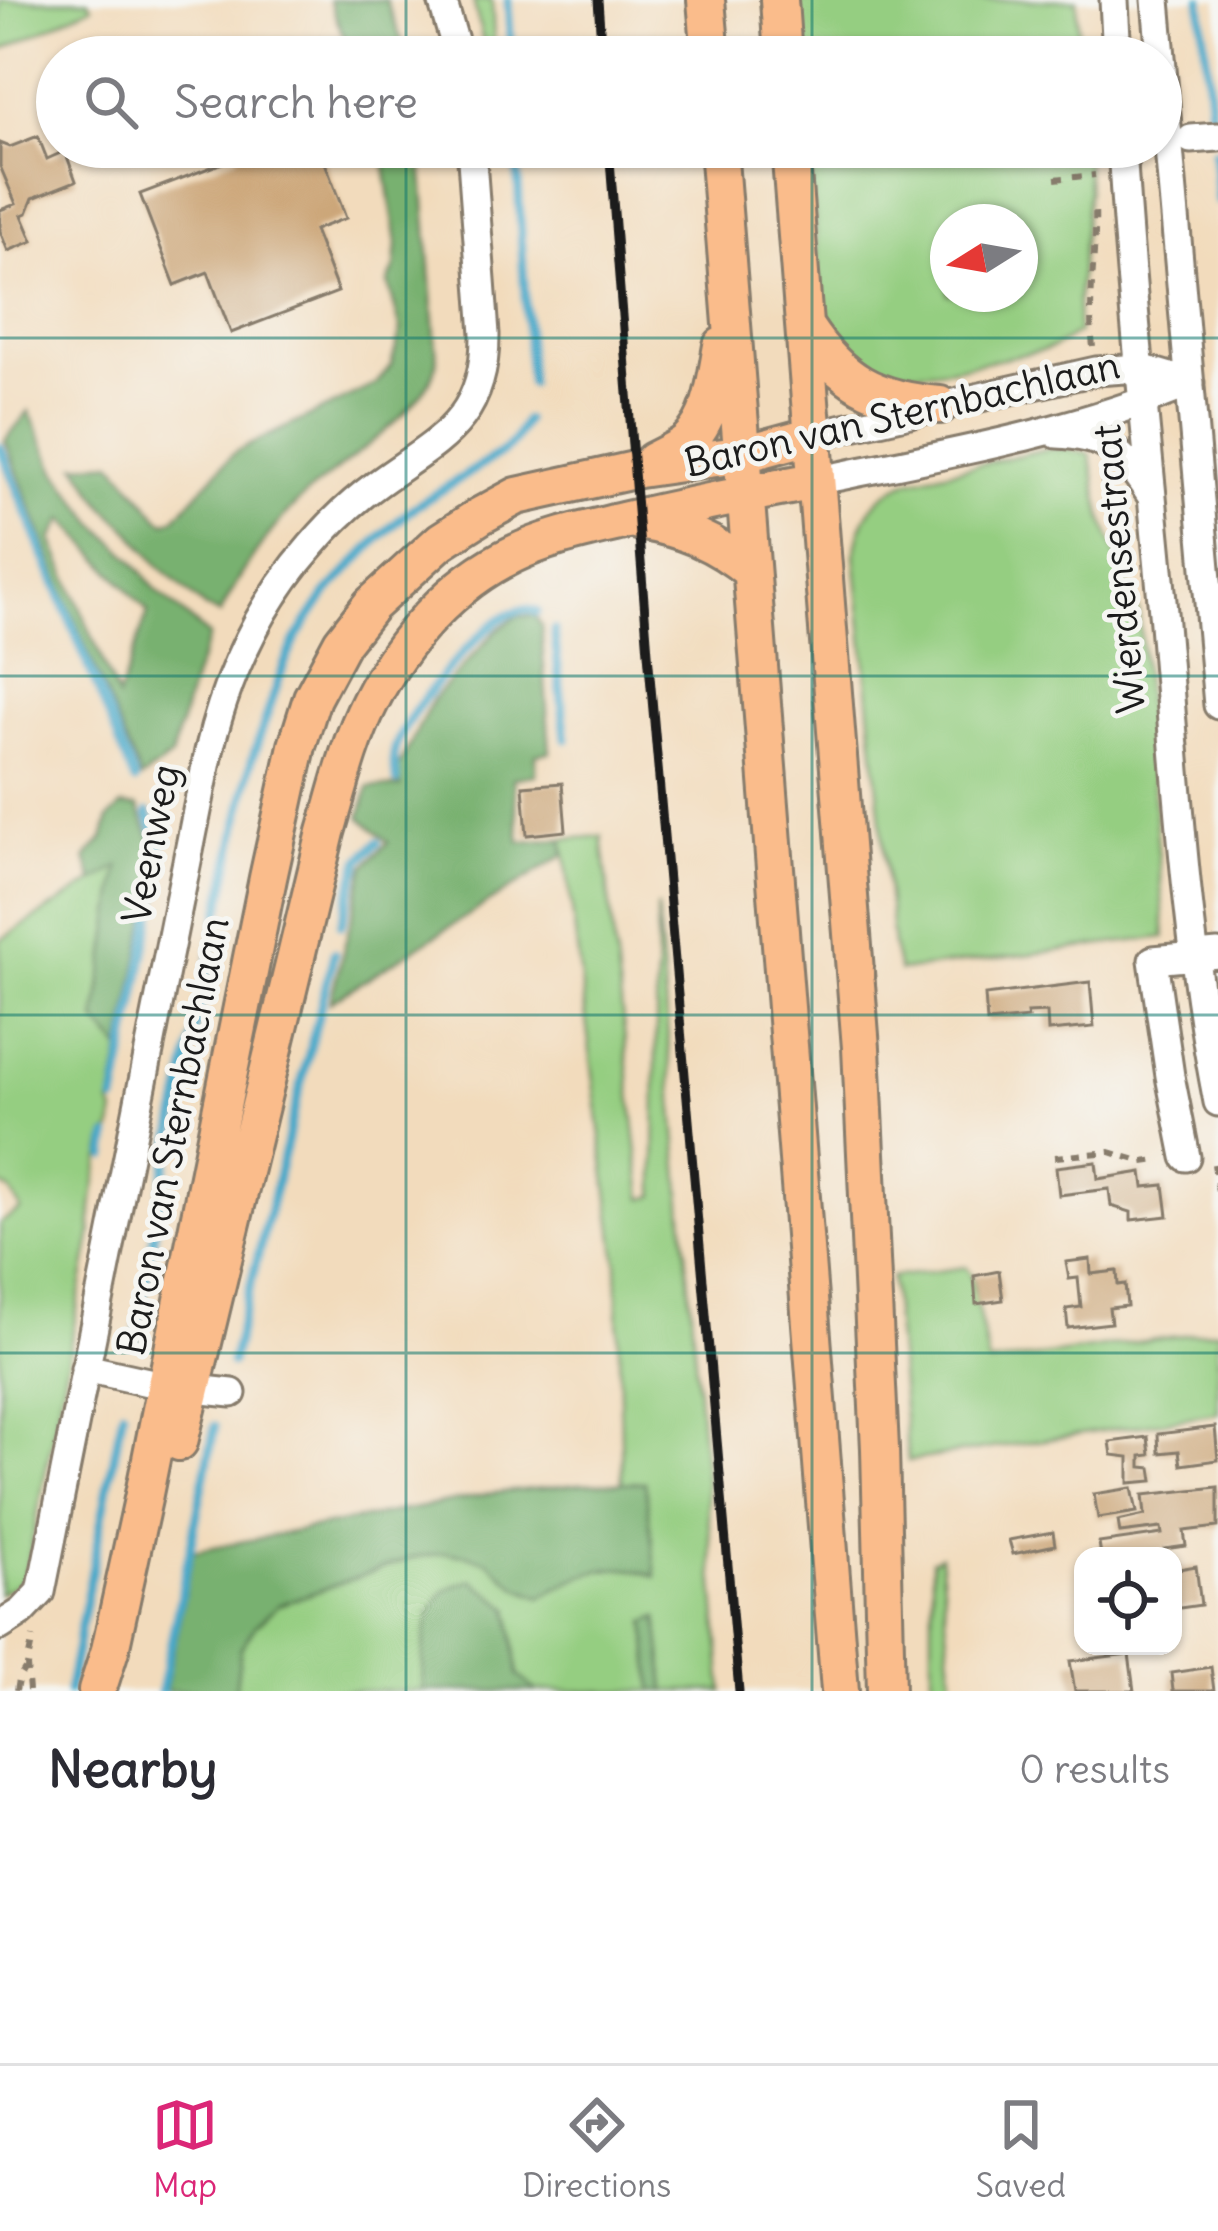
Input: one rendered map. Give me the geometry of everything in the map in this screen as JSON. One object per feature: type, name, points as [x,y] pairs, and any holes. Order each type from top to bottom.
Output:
[{"type":"main road","points":[[706,0],[709,36]]},
{"type":"main road","points":[[779,0],[782,36]]},
{"type":"main road","points":[[720,168],[840,1691]]},
{"type":"main road","points":[[791,168],[861,1048],[886,1691]]},
{"type":"main road","points":[[639,469],[688,441],[698,428],[708,408],[730,305]]},
{"type":"main road","points":[[802,324],[832,364],[861,386],[897,400],[940,405]]},
{"type":"main road","name":"Baron van Sternbachlaan","points":[[123,1691],[268,878],[297,746],[319,684],[342,642],[406,571],[458,529],[517,496],[639,469],[743,454],[813,435]]},
{"type":"main road","name":"Baron van Sternbachlaan","points":[[97,1691],[326,832],[354,739],[384,676],[419,628],[469,582],[514,554],[580,531],[815,481]]},
{"type":"main road","points":[[629,520],[697,535],[752,571]]},
{"type":"street","points":[[442,0],[453,36]]},
{"type":"street","points":[[1114,0],[1117,36]]},
{"type":"street","points":[[1156,0],[1159,36]]},
{"type":"street","name":"Veenweg","points":[[0,1626],[41,1592],[208,751],[232,674],[269,602],[310,546],[364,494],[444,438],[469,406],[479,384],[485,334],[473,168]]},
{"type":"street","name":"Wierdensestraat","points":[[1124,168],[1189,911],[1207,955],[1208,1050],[1218,1102]]},
{"type":"street","points":[[1171,168],[1218,705]]},
{"type":"street","name":"Baron van Sternbachlaan","points":[[813,435],[1096,371],[1140,368],[1190,383]]},
{"type":"street","name":"Baron van Sternbachlaan","points":[[815,481],[1035,435],[1143,403],[1190,383]]},
{"type":"street","points":[[1035,435],[1100,439],[1132,468],[1153,497]]},
{"type":"street","points":[[1189,911],[1218,907]]},
{"type":"street","points":[[1186,1157],[1153,960],[1207,955]]},
{"type":"street","points":[[86,1368],[232,1393]]},
{"type":"path","points":[[1055,179],[1089,176]]},
{"type":"path","points":[[1054,1157],[1110,1152],[1143,1162],[1186,1157]]},
{"type":"path","points":[[16,1691],[27,1666],[29,1691]]},
{"type":"green space","points":[[0,0],[88,0],[92,6],[0,51]]},
{"type":"green space","points":[[329,0],[386,0],[400,36],[344,36]]},
{"type":"green space","points":[[473,0],[492,0],[494,36],[482,36]]},
{"type":"green space","points":[[797,0],[1077,0],[1078,36],[800,36]]},
{"type":"green space","points":[[385,168],[423,168],[437,362],[430,381],[398,420],[283,518],[253,557],[220,614],[205,608],[103,505],[77,465],[113,462],[166,522],[175,518],[235,452],[376,384],[391,365],[401,330],[388,283],[397,243]]},
{"type":"green space","points":[[811,168],[1086,168],[1078,332],[1030,353],[910,372],[867,361],[848,347],[821,297]]},
{"type":"green space","points":[[29,411],[56,471],[94,522],[155,589],[209,636],[171,757],[141,779],[70,609],[5,440]],"holes":[[[64,519],[148,612],[118,698],[52,539]]]},
{"type":"green space","points":[[1046,449],[1090,454],[1102,517],[1139,612],[1165,937],[899,971],[855,555],[861,530],[878,501],[910,480]]},
{"type":"green space","points":[[517,616],[536,616],[541,626],[550,752],[536,754],[536,775],[513,778],[520,842],[563,839],[564,855],[330,1002],[365,866],[388,842],[360,817],[369,787],[401,787],[398,768],[433,699],[497,630]]},
{"type":"green space","points":[[122,806],[138,807],[155,848],[157,867],[121,1049],[96,1021],[119,867],[93,882],[86,858],[103,839],[109,818]]},
{"type":"green space","points":[[602,836],[643,1199],[655,1196],[657,906],[723,1691],[666,1691],[658,1618],[646,1623],[653,1691],[536,1691],[518,1675],[510,1608],[424,1644],[423,1691],[235,1691],[241,1648],[255,1626],[278,1605],[415,1557],[467,1555],[489,1562],[517,1587],[542,1597],[596,1571],[624,1568],[655,1576],[644,1482],[622,1483],[617,1262],[563,839]]},
{"type":"green space","points":[[120,865],[96,1021],[121,1049],[111,1104],[115,1112],[112,1131],[106,1135],[96,1183],[92,1232],[28,1563],[22,1581],[0,1594],[0,1223],[21,1210],[0,1184],[0,940]]},
{"type":"green space","points":[[966,1267],[989,1364],[1218,1330],[1218,1413],[908,1461],[891,1277]]},
{"type":"green space","points":[[645,1482],[656,1576],[625,1569],[596,1571],[542,1597],[517,1587],[489,1562],[468,1555],[415,1557],[278,1605],[255,1626],[241,1648],[235,1691],[165,1691],[193,1551],[495,1493]]},
{"type":"green space","points":[[940,1555],[953,1691],[932,1691],[932,1560]]},
{"type":"green space","points":[[472,1580],[510,1608],[518,1675],[536,1691],[423,1691],[424,1639],[431,1613],[444,1592]]},
{"type":"green space","points":[[658,1617],[666,1691],[653,1691],[646,1622]]},
{"type":"building","points":[[36,137],[36,168],[71,168],[76,181],[33,198],[22,215],[33,241],[8,251],[0,231],[0,210],[16,204],[0,166],[0,143],[10,147]]},
{"type":"building","points":[[209,168],[327,168],[346,218],[314,230],[338,292],[231,333],[208,272],[175,285],[140,194]]},
{"type":"building","points":[[562,783],[566,831],[527,835],[523,786]]},
{"type":"building","points":[[1090,982],[1094,1027],[1048,1031],[1047,1012],[987,1022],[985,995]]},
{"type":"building","points":[[1096,1162],[1098,1179],[1142,1172],[1144,1187],[1164,1185],[1168,1216],[1131,1220],[1131,1212],[1111,1206],[1109,1189],[1059,1195],[1056,1167]]},
{"type":"building","points":[[1090,1259],[1091,1274],[1117,1271],[1118,1285],[1125,1284],[1127,1306],[1109,1308],[1111,1323],[1068,1328],[1066,1309],[1081,1307],[1078,1278],[1069,1279],[1066,1262]]},
{"type":"building","points":[[999,1271],[1003,1300],[976,1304],[974,1276]]},
{"type":"building","points":[[1215,1427],[1218,1460],[1181,1465],[1179,1451],[1159,1453],[1158,1434]]},
{"type":"building","points":[[1148,1437],[1150,1455],[1141,1456],[1141,1467],[1151,1468],[1153,1481],[1129,1483],[1129,1457],[1112,1455],[1110,1442]]},
{"type":"building","points":[[1218,1487],[1218,1527],[1184,1531],[1186,1546],[1100,1547],[1099,1543],[1162,1534],[1161,1528],[1120,1533],[1118,1521],[1145,1515],[1143,1495]]},
{"type":"building","points":[[1132,1488],[1137,1512],[1098,1518],[1094,1494]]},
{"type":"building","points":[[1053,1532],[1055,1545],[1013,1554],[1009,1540]]},
{"type":"building","points":[[1196,1566],[1201,1605],[1182,1608],[1182,1568]]},
{"type":"building","points":[[1129,1655],[1134,1691],[1075,1691],[1070,1661]]},
{"type":"building","points":[[1211,1667],[1214,1691],[1173,1691],[1171,1673]]},
{"type":"waterway","points":[[508,0],[510,36]]},
{"type":"waterway","points":[[1201,0],[1212,127]]},
{"type":"waterway","points":[[1214,152],[1218,201]]},
{"type":"waterway","points":[[517,168],[530,383]]},
{"type":"waterway","points":[[135,1343],[164,1178],[252,759],[284,665],[326,594],[381,536],[413,508],[504,451],[525,420]]},
{"type":"waterway","points":[[0,447],[135,781]]},
{"type":"waterway","points":[[397,781],[394,756],[399,738],[442,676],[495,623],[520,610],[537,612]]},
{"type":"waterway","points":[[554,630],[566,739]]},
{"type":"waterway","points":[[115,1101],[162,868],[161,847],[148,813]]},
{"type":"waterway","points":[[341,925],[360,860],[378,842]]},
{"type":"waterway","points":[[231,1363],[334,953]]},
{"type":"waterway","points":[[106,1156],[109,1137]]},
{"type":"waterway","points":[[68,1691],[123,1411]]},
{"type":"waterway","points":[[161,1691],[215,1426]]},
{"type":"railway","points":[[598,0],[601,36]]},
{"type":"railway","points":[[611,168],[739,1691]]}]
